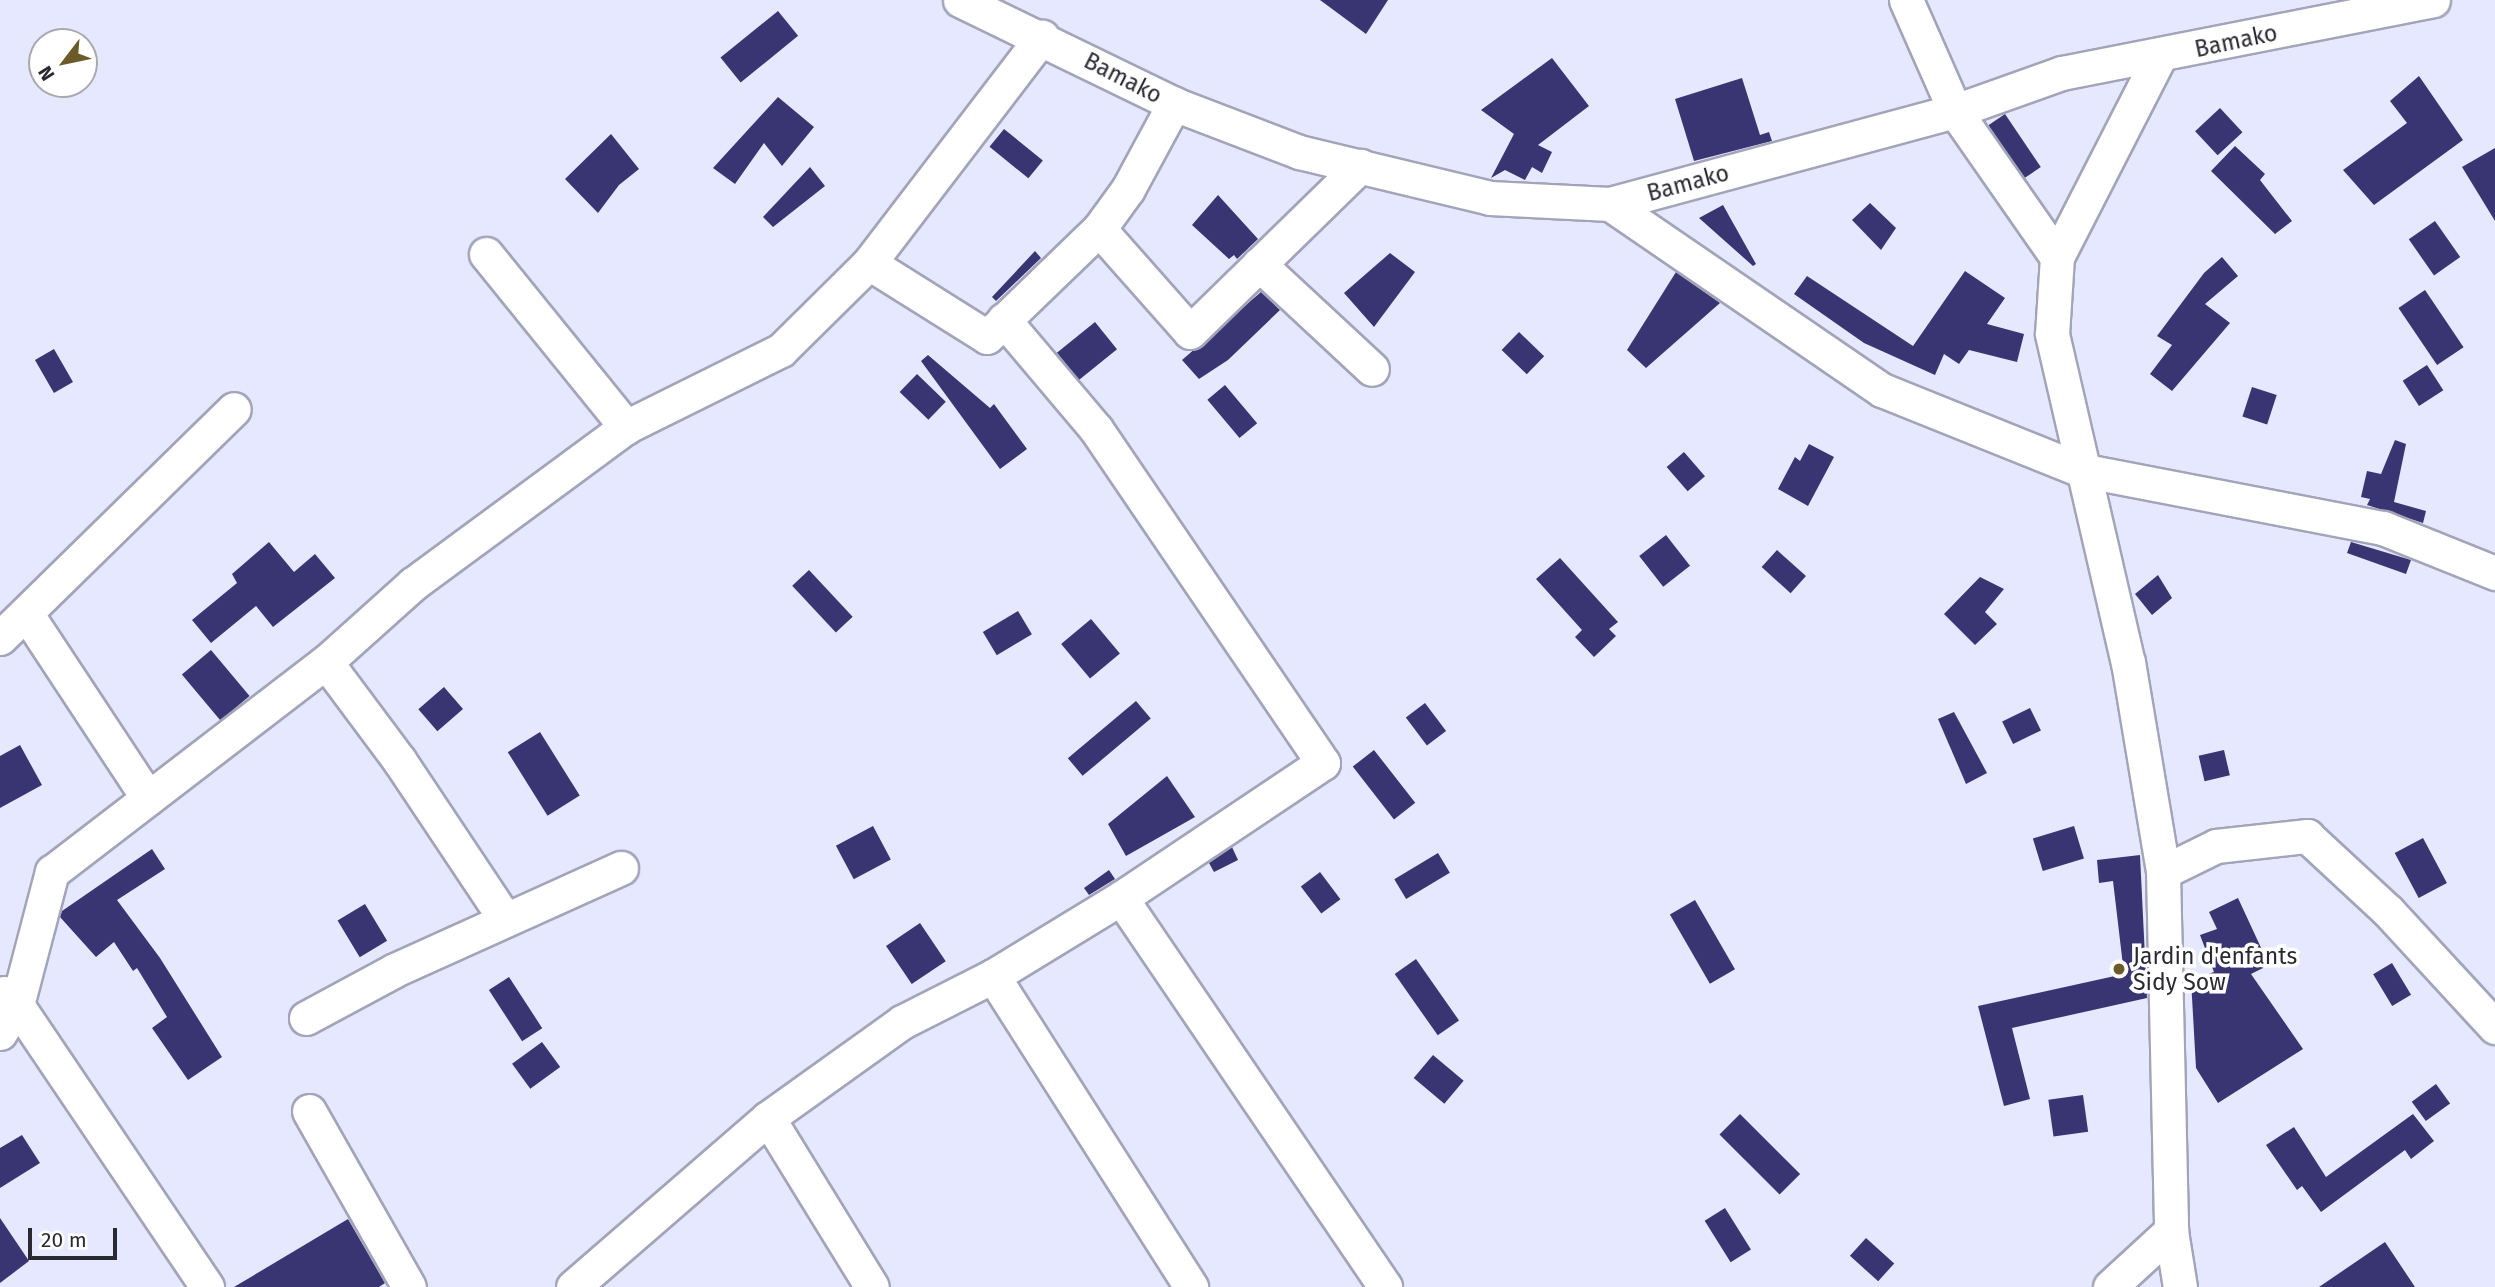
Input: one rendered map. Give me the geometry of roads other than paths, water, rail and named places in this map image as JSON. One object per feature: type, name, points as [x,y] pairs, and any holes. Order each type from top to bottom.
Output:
[{"type":"street","name":"Bamako","points":[[960,0],[1042,37],[1174,104],[1299,152],[1490,198],[1610,204],[1955,111],[2062,73],[2160,57],[2433,0]]},
{"type":"street","points":[[1906,0],[1955,111],[2057,257]]},
{"type":"street","points":[[0,1033],[8,997],[52,872],[326,662],[413,584],[626,427],[781,351],[869,263],[1042,37]]},
{"type":"street","points":[[2160,57],[2057,257],[2052,334],[2081,470],[2128,662],[2163,872],[2171,1231],[2180,1287]]},
{"type":"street","points":[[869,263],[987,337],[1100,229],[1128,189],[1174,104]]},
{"type":"street","points":[[1100,229],[1190,332],[1360,166]]},
{"type":"street","points":[[1610,204],[1882,390],[2081,470],[2383,528],[2495,573]]},
{"type":"street","points":[[486,254],[626,427]]},
{"type":"street","points":[[1259,264],[1372,369]]},
{"type":"street","points":[[582,1284],[768,1118],[902,1022],[993,976],[1121,898],[1323,763],[1096,429],[1004,320]]},
{"type":"street","points":[[0,638],[234,409]]},
{"type":"street","points":[[26,613],[148,798]]},
{"type":"street","points":[[326,662],[399,760],[505,919]]},
{"type":"street","points":[[2163,872],[2216,846],[2307,835],[2388,911],[2495,1027]]},
{"type":"street","points":[[306,1018],[505,919],[621,868]]},
{"type":"street","points":[[1121,898],[1385,1287]]},
{"type":"street","points":[[993,976],[1191,1287]]},
{"type":"street","points":[[8,997],[207,1287]]},
{"type":"street","points":[[309,1111],[409,1287]]},
{"type":"street","points":[[768,1118],[872,1287]]},
{"type":"street","points":[[2110,1287],[2171,1231]]},
{"type":"place","name":"Jardin d'enfants Sidy Sow","points":[[2119,969]]}]
